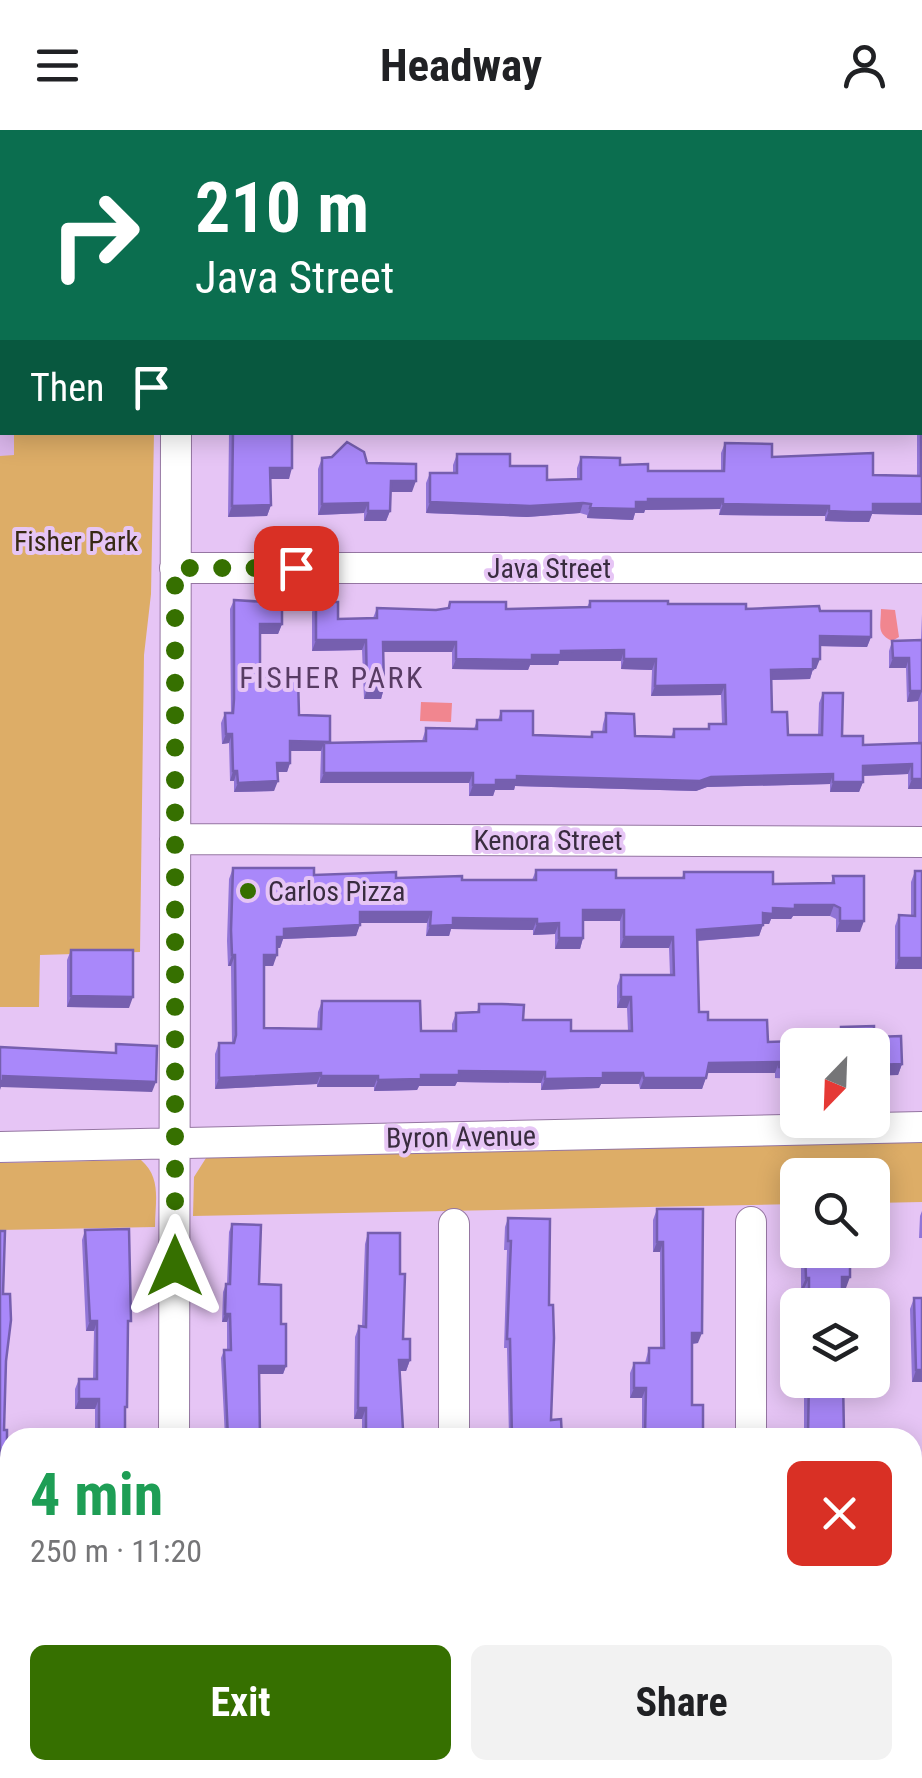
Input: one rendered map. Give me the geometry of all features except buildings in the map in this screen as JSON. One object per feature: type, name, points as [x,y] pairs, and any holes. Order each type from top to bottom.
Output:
[{"type":"street","points":[[174,1428],[176,435]]},
{"type":"street","name":"Java Street","points":[[175,568],[922,568]]},
{"type":"street","name":"Kenora Street","points":[[175,838],[922,842]]},
{"type":"street","name":"Byron Avenue","points":[[0,1147],[922,1127]]},
{"type":"street","points":[[751,1222],[751,1428]]},
{"type":"street","points":[[454,1224],[454,1428]]},
{"type":"shaded area","points":[[0,435],[14,435],[14,456],[0,456]]},
{"type":"shaded area","points":[[881,609],[895,610],[899,637],[892,641],[881,632]]},
{"type":"shaded area","points":[[421,702],[452,703],[451,722],[420,721]]},
{"type":"green space","name":"Fisher Park","points":[[14,435],[154,435],[151,594],[144,655],[140,952],[40,955],[39,1007],[0,1007],[0,456],[14,455]]},
{"type":"green space","points":[[922,1142],[922,1202],[890,1203],[890,1158],[780,1158],[780,1204],[193,1216],[194,1177],[206,1158]]},
{"type":"green space","points":[[141,1160],[155,1183],[155,1227],[0,1230],[0,1163]]},
{"type":"place","name":"Carlos Pizza","points":[[248,891]]},
{"type":"district","name":"FISHER PARK","points":[[332,677]]},
{"type":"route","points":[[175,1266],[175,568],[296,568]]}]
